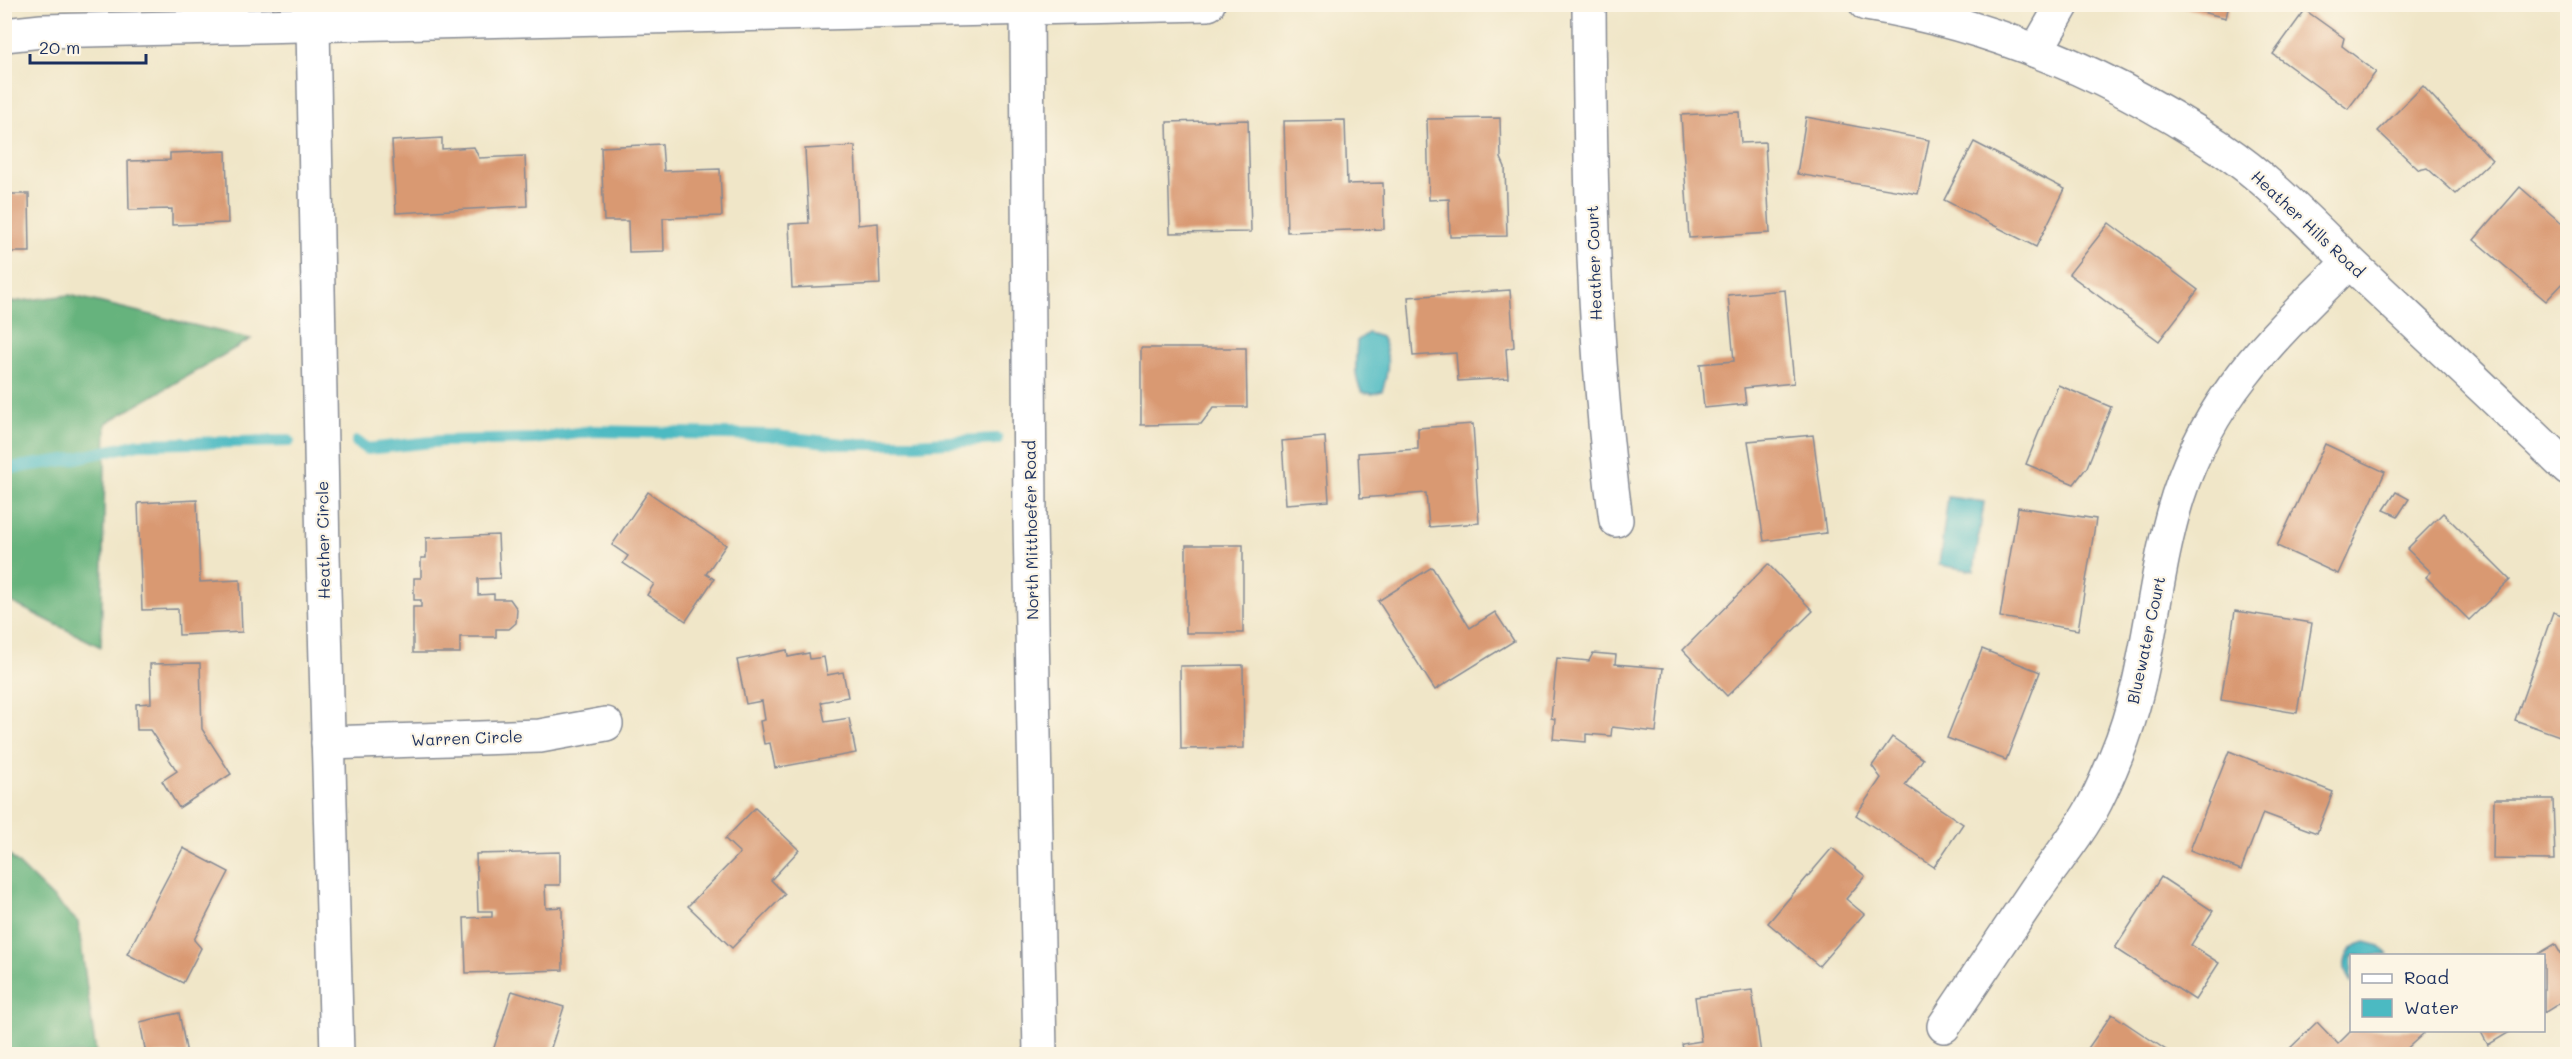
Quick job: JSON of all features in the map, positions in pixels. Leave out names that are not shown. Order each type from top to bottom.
[{"type":"street","points":[[4,35],[42,31],[313,26],[1027,6],[1208,4]]},
{"type":"street","name":"Heather Court","points":[[1589,4],[1596,320],[1603,423],[1616,520]]},
{"type":"street","name":"Heather Hills Road","points":[[1866,4],[1947,21],[2036,51],[2099,77],[2223,149],[2292,206],[2568,469]]},
{"type":"street","points":[[2036,51],[2063,4]]},
{"type":"street","name":"North Mitthoefer Road","points":[[1027,6],[1030,490],[1040,1054]]},
{"type":"street","name":"Heather Circle","points":[[313,26],[337,1054]]},
{"type":"street","name":"Bluewater Court","points":[[1944,1026],[2095,803],[2116,755],[2130,714],[2142,669],[2173,515],[2206,428],[2225,398],[2270,340],[2349,261]]},
{"type":"street","name":"Warren Circle","points":[[328,743],[540,736],[606,724]]},
{"type":"green space","points":[[69,295],[251,339],[106,423],[101,647],[5,599],[5,303]]},
{"type":"green space","points":[[4,850],[78,922],[96,1054],[5,1054]]},
{"type":"water","points":[[1368,333],[1381,337],[1387,357],[1386,378],[1382,391],[1373,394],[1362,392],[1356,374],[1357,341]]},
{"type":"water","points":[[1948,497],[1984,502],[1974,571],[1939,565]]},
{"type":"water","points":[[2365,942],[2380,946],[2387,954],[2350,954],[2350,980],[2345,970],[2346,958],[2358,944]]},
{"type":"building","points":[[2171,4],[2229,4],[2226,18]]},
{"type":"building","points":[[2305,10],[2344,38],[2342,46],[2376,72],[2348,109],[2273,54]]},
{"type":"building","points":[[2423,86],[2492,160],[2456,194],[2427,168],[2419,170],[2378,131]]},
{"type":"building","points":[[1739,112],[1741,143],[1765,142],[1770,233],[1689,238],[1681,115]]},
{"type":"building","points":[[1806,117],[1929,140],[1918,194],[1797,174]]},
{"type":"building","points":[[1500,118],[1501,158],[1505,167],[1507,236],[1450,237],[1449,199],[1429,200],[1427,119]]},
{"type":"building","points":[[1248,120],[1251,232],[1170,233],[1167,122]]},
{"type":"building","points":[[1345,120],[1347,184],[1383,183],[1384,229],[1287,232],[1284,121]]},
{"type":"building","points":[[442,138],[442,149],[474,147],[479,158],[525,156],[527,206],[396,213],[392,141]]},
{"type":"building","points":[[1974,142],[2065,189],[2036,247],[1944,200]]},
{"type":"building","points":[[662,144],[664,171],[720,169],[722,216],[663,218],[664,251],[629,252],[628,221],[604,221],[601,147]]},
{"type":"building","points":[[855,146],[858,225],[878,223],[880,284],[792,288],[789,224],[809,223],[805,149]]},
{"type":"building","points":[[226,151],[228,223],[172,225],[172,209],[129,210],[128,161],[170,160],[170,153]]},
{"type":"building","points":[[2520,187],[2568,229],[2568,278],[2546,301],[2474,240]]},
{"type":"building","points":[[4,194],[29,194],[30,252],[4,252]]},
{"type":"building","points":[[2109,223],[2198,290],[2159,341],[2069,274]]},
{"type":"building","points":[[1510,290],[1514,347],[1506,349],[1508,378],[1458,381],[1456,353],[1413,356],[1408,297]]},
{"type":"building","points":[[1785,290],[1794,383],[1744,388],[1746,404],[1704,408],[1700,364],[1734,361],[1728,295]]},
{"type":"building","points":[[1141,348],[1246,348],[1247,407],[1214,407],[1201,424],[1141,425]]},
{"type":"building","points":[[2058,385],[2111,407],[2087,467],[2074,484],[2026,464]]},
{"type":"building","points":[[1473,424],[1479,523],[1429,527],[1426,493],[1360,498],[1358,453],[1418,449],[1418,428]]},
{"type":"building","points":[[1813,435],[1826,533],[1764,541],[1748,441]]},
{"type":"building","points":[[1325,437],[1329,501],[1286,504],[1282,441]]},
{"type":"building","points":[[2325,444],[2385,472],[2338,574],[2277,546]]},
{"type":"building","points":[[648,492],[726,545],[706,574],[714,579],[686,621],[647,595],[654,584],[623,563],[628,556],[612,545]]},
{"type":"building","points":[[2396,492],[2409,499],[2398,516],[2384,510]]},
{"type":"building","points":[[197,500],[200,582],[240,580],[242,632],[179,635],[178,609],[142,610],[138,503]]},
{"type":"building","points":[[2018,507],[2096,519],[2078,630],[2000,617]]},
{"type":"building","points":[[2443,513],[2510,580],[2469,620],[2426,577],[2431,572],[2407,549]]},
{"type":"building","points":[[498,535],[500,578],[478,579],[478,595],[494,594],[494,599],[510,599],[517,609],[516,623],[509,629],[496,629],[496,637],[460,637],[460,653],[413,653],[413,607],[421,607],[421,600],[414,600],[414,578],[421,578],[421,558],[426,558],[426,538]]},
{"type":"building","points":[[1186,545],[1243,545],[1243,633],[1186,633]]},
{"type":"building","points":[[1768,564],[1813,611],[1727,696],[1683,650]]},
{"type":"building","points":[[1432,567],[1470,628],[1495,612],[1514,641],[1435,690],[1378,601]]},
{"type":"building","points":[[2235,611],[2312,623],[2297,713],[2221,700]]},
{"type":"building","points":[[2553,612],[2568,617],[2568,739],[2515,720]]},
{"type":"building","points":[[1982,649],[2040,672],[2006,760],[1947,738]]},
{"type":"building","points":[[787,650],[788,657],[809,653],[810,659],[824,657],[827,675],[843,672],[848,697],[821,702],[825,722],[849,718],[856,753],[775,768],[770,743],[764,744],[760,721],[765,720],[762,701],[746,704],[737,660]]},
{"type":"building","points":[[1593,653],[1616,655],[1615,664],[1663,668],[1656,732],[1612,727],[1611,736],[1586,734],[1586,742],[1553,739],[1555,719],[1551,718],[1557,658],[1589,661]]},
{"type":"building","points":[[200,663],[202,729],[231,774],[179,808],[162,781],[177,771],[150,730],[137,730],[136,704],[151,703],[150,664]]},
{"type":"building","points":[[1243,665],[1244,748],[1181,749],[1180,666]]},
{"type":"building","points":[[1892,737],[1923,759],[1905,785],[1963,824],[1934,867],[1856,815],[1881,778],[1872,766]]},
{"type":"building","points":[[2229,751],[2333,792],[2317,833],[2263,813],[2241,870],[2190,850]]},
{"type":"building","points":[[2494,799],[2553,799],[2555,860],[2493,859]]},
{"type":"building","points":[[755,808],[799,850],[771,880],[785,894],[732,948],[688,906],[740,853],[725,839]]},
{"type":"building","points":[[183,848],[229,872],[194,940],[201,948],[183,983],[127,954]]},
{"type":"building","points":[[1832,848],[1865,876],[1846,899],[1864,914],[1819,966],[1768,923]]},
{"type":"building","points":[[560,852],[560,885],[545,885],[546,908],[562,907],[563,970],[466,973],[464,918],[492,917],[492,911],[478,911],[476,854]]},
{"type":"building","points":[[2161,877],[2213,911],[2191,945],[2219,963],[2195,1000],[2115,948]]},
{"type":"building","points":[[2555,944],[2568,966],[2568,998],[2545,1012],[2545,954],[2538,954]]},
{"type":"building","points":[[1752,990],[1761,1054],[1684,1054],[1682,1044],[1701,1041],[1695,997]]},
{"type":"building","points":[[512,991],[564,1007],[549,1054],[492,1054]]},
{"type":"building","points":[[179,1013],[187,1054],[146,1054],[140,1022]]},
{"type":"building","points":[[2112,1014],[2172,1054],[2084,1054]]},
{"type":"building","points":[[2317,1022],[2338,1044],[2350,1032],[2424,1033],[2401,1054],[2284,1054]]},
{"type":"building","points":[[2481,1032],[2510,1032],[2488,1045]]},
{"type":"waterway","points":[[357,442],[367,449],[441,441],[534,439],[593,431],[768,435],[843,444],[914,444],[997,439]]},
{"type":"waterway","points":[[4,469],[72,459],[139,444],[289,441]]}]
